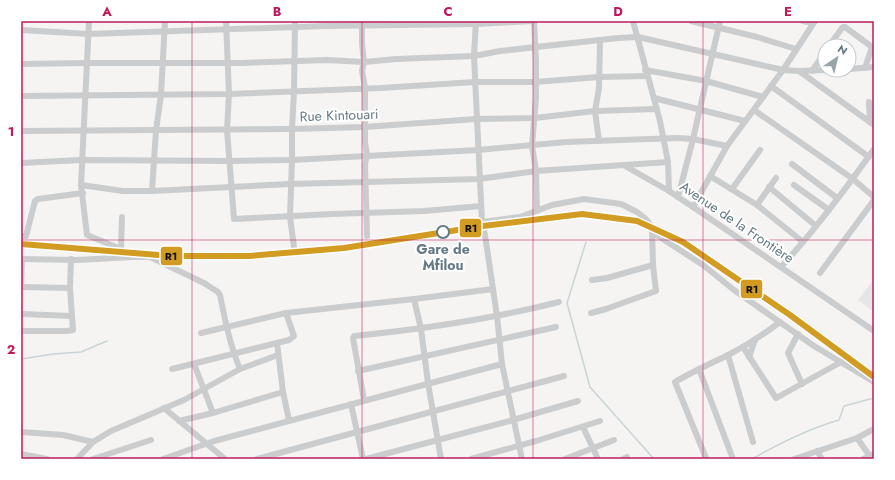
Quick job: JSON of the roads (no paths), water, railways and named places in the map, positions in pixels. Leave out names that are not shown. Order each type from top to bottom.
[{"type":"street","points":[[89,21],[86,96],[81,160],[81,185],[87,235],[121,249],[122,217]]},
{"type":"street","points":[[152,191],[156,130],[161,95],[165,21]]},
{"type":"street","points":[[226,21],[229,94],[227,130],[234,219],[431,211],[481,206]]},
{"type":"street","points":[[294,247],[290,217],[290,184],[292,160],[295,21]]},
{"type":"street","points":[[21,30],[89,34],[295,28],[362,23],[476,23],[534,21],[536,47],[535,118],[532,146],[536,172],[537,211]]},
{"type":"street","name":"Avenue de la Frontière","points":[[633,21],[657,109],[668,162],[669,192],[781,266],[874,332]]},
{"type":"street","points":[[691,21],[757,37],[796,49]]},
{"type":"street","points":[[678,197],[720,21]]},
{"type":"street","points":[[693,207],[727,146],[783,70],[814,22],[802,21]]},
{"type":"street","points":[[362,23],[364,62],[362,71],[364,88],[365,142],[367,155],[365,164],[367,236]]},
{"type":"street","points":[[476,23],[474,56],[482,222],[497,316],[502,364],[522,459]]},
{"type":"street","points":[[835,38],[842,28],[845,27],[872,47],[865,68]]},
{"type":"street","points":[[21,64],[228,63],[328,60],[364,62],[396,59],[474,56],[500,51],[638,37],[783,70],[817,71]]},
{"type":"street","points":[[599,141],[595,111],[599,77],[600,40]]},
{"type":"street","points":[[812,71],[817,64]]},
{"type":"street","points":[[857,68],[874,67]]},
{"type":"street","points":[[799,71],[872,123]]},
{"type":"street","points":[[21,96],[229,94],[475,82],[535,82],[646,73],[706,80],[764,97]]},
{"type":"street","points":[[771,86],[869,156]]},
{"type":"street","points":[[654,98],[745,121]]},
{"type":"street","points":[[870,102],[872,123]]},
{"type":"street","name":"Rue Kintouari","points":[[21,130],[227,130],[365,127],[476,119],[535,118],[595,111],[657,109]]},
{"type":"street","points":[[754,110],[853,179],[874,199],[820,273]]},
{"type":"street","points":[[21,163],[81,160],[292,160],[478,150],[599,141],[663,139],[693,139],[727,146]]},
{"type":"street","points":[[732,189],[760,150]]},
{"type":"street","points":[[781,266],[829,210],[874,150]]},
{"type":"street","points":[[81,185],[123,192],[366,181],[479,179],[536,172],[668,162]]},
{"type":"street","points":[[792,164],[837,198]]},
{"type":"street","points":[[625,166],[669,192]]},
{"type":"street","points":[[710,176],[756,205],[803,242]]},
{"type":"street","points":[[756,205],[776,178]]},
{"type":"street","points":[[794,185],[829,210]]},
{"type":"street","points":[[769,187],[816,226]]},
{"type":"street","points":[[21,236],[26,236],[35,201],[38,199],[83,193]]},
{"type":"street","points":[[482,222],[520,217],[572,200],[584,199],[621,204],[637,212],[646,219],[652,227],[653,265],[657,290],[655,292],[591,313]]},
{"type":"street","points":[[652,232],[703,264],[734,290],[780,322],[874,382]]},
{"type":"street","points":[[70,288],[21,287],[22,259],[150,257],[204,283],[218,292],[226,327],[240,369]]},
{"type":"street","points":[[21,330],[73,330],[70,288],[71,259]]},
{"type":"street","points":[[592,280],[607,278],[653,265]]},
{"type":"street","points":[[201,333],[286,313],[493,289]]},
{"type":"street","points":[[414,299],[421,329],[428,383],[441,459]]},
{"type":"street","points":[[364,400],[358,371],[353,338],[354,336],[421,329],[497,316],[559,302]]},
{"type":"street","points":[[172,369],[289,340],[294,336],[286,313]]},
{"type":"street","points":[[21,314],[72,316]]},
{"type":"street","points":[[706,458],[675,382],[728,356],[755,340],[780,322]]},
{"type":"street","points":[[358,371],[556,327],[551,329]]},
{"type":"street","points":[[798,334],[788,353],[802,384]]},
{"type":"street","points":[[750,357],[755,340]]},
{"type":"street","points":[[277,343],[283,392],[289,420]]},
{"type":"street","points":[[743,346],[776,398],[841,362]]},
{"type":"street","points":[[77,459],[93,442],[111,431],[184,400],[240,369],[278,355]]},
{"type":"street","points":[[728,356],[753,442]]},
{"type":"street","points":[[194,364],[213,413]]},
{"type":"street","points":[[162,459],[177,457],[206,443],[502,364]]},
{"type":"street","points":[[699,369],[733,459]]},
{"type":"street","points":[[257,459],[564,376]]},
{"type":"street","points":[[180,421],[213,413],[283,392]]},
{"type":"street","points":[[351,404],[365,459],[513,420],[578,401]]},
{"type":"street","points":[[164,408],[225,459]]},
{"type":"street","points":[[471,459],[600,421]]},
{"type":"street","points":[[583,427],[598,459]]},
{"type":"street","points":[[794,459],[857,438],[874,428]]},
{"type":"street","points":[[21,432],[63,436],[93,442]]},
{"type":"street","points":[[857,438],[872,456],[863,459]]},
{"type":"street","points":[[93,459],[151,440]]},
{"type":"street","points":[[565,459],[614,440]]},
{"type":"street","points":[[817,451],[822,459]]},
{"type":"street","points":[[21,454],[47,459]]},
{"type":"waterway","points":[[586,242],[567,303],[590,387],[654,459]]},
{"type":"waterway","points":[[21,359],[53,354],[81,352],[107,341]]},
{"type":"waterway","points":[[752,459],[794,437],[839,420],[844,406],[874,398]]},
{"type":"place","name":"Gare de Mfilou","points":[[443,232]]}]
